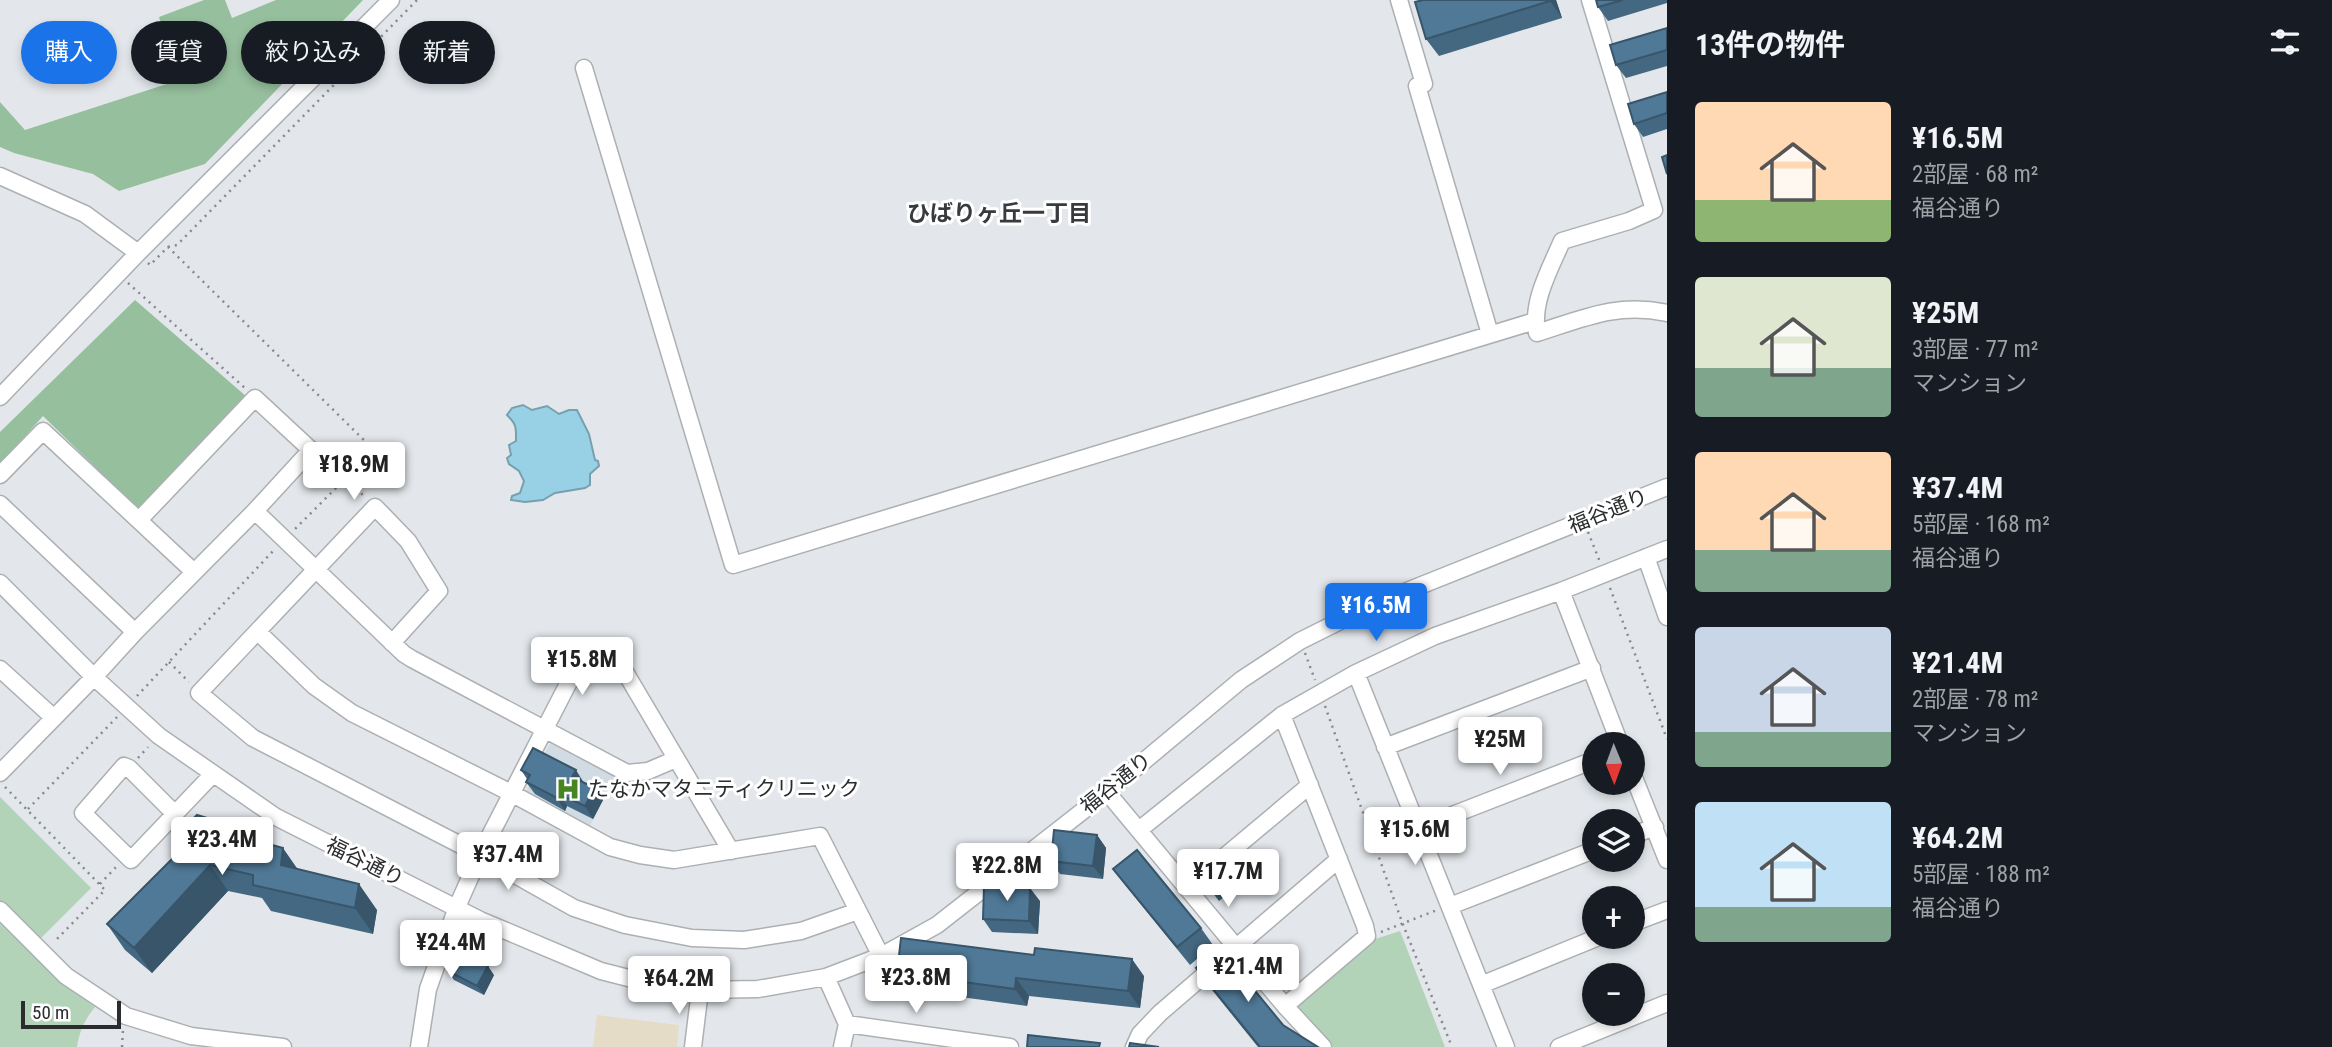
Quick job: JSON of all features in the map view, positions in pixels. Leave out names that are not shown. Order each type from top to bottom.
[{"type":"street","points":[[0,397],[138,253],[391,0]]},
{"type":"street","points":[[1399,0],[1424,84],[1417,86],[1490,334]]},
{"type":"street","points":[[1590,0],[1654,209],[1629,221],[1562,241],[1538,300],[1535,321],[1538,333],[1621,308],[1644,308],[1667,313]]},
{"type":"street","points":[[584,68],[733,565],[1535,321]]},
{"type":"street","points":[[0,176],[85,214],[138,253]]},
{"type":"street","points":[[0,773],[311,450],[255,398],[138,520]]},
{"type":"street","points":[[0,475],[43,431],[194,572]]},
{"type":"street","name":"福谷通り","points":[[0,583],[126,708],[212,775],[275,817],[545,950],[601,971],[644,982],[700,990],[758,989],[826,977],[881,956],[937,925],[1107,792],[1241,680],[1300,641],[1371,605],[1667,487]]},
{"type":"street","points":[[0,504],[135,632]]},
{"type":"street","points":[[392,643],[439,591],[408,541],[375,507],[199,692],[253,738],[480,855],[574,908],[625,925],[692,938],[744,940],[801,931],[858,911]]},
{"type":"street","points":[[255,511],[412,659],[626,773],[648,771],[676,759]]},
{"type":"street","points":[[1139,830],[1215,766],[1282,715],[1356,673],[1435,636],[1561,591],[1667,549]]},
{"type":"street","points":[[1646,557],[1667,617]]},
{"type":"street","points":[[1561,591],[1616,732]]},
{"type":"street","points":[[258,632],[314,686],[352,713],[511,793],[610,847],[674,860],[820,836],[881,956]]},
{"type":"street","points":[[419,1047],[428,989],[457,907],[480,855],[571,678],[615,655],[731,851]]},
{"type":"street","points":[[1385,747],[1592,668]]},
{"type":"street","points":[[0,669],[54,718]]},
{"type":"street","points":[[1356,673],[1506,1047]]},
{"type":"street","points":[[1282,715],[1367,936],[1285,1006]]},
{"type":"street","points":[[1419,828],[1582,765]]},
{"type":"street","points":[[175,814],[124,766],[83,813],[131,860],[175,814],[212,775]]},
{"type":"street","points":[[1187,888],[1310,785]]},
{"type":"street","points":[[1107,792],[1285,1006],[1323,1047]]},
{"type":"street","points":[[1641,795],[1667,860]]},
{"type":"street","points":[[1645,830],[1654,827]]},
{"type":"street","points":[[1450,906],[1582,855]]},
{"type":"street","points":[[1134,1047],[1140,1034],[1160,1013],[1339,859]]},
{"type":"street","points":[[0,910],[66,976],[126,1016],[191,1036],[283,1047]]},
{"type":"street","points":[[1645,918],[1667,910]]},
{"type":"street","points":[[1481,985],[1582,944]]},
{"type":"street","points":[[826,977],[847,1024],[842,1047]]},
{"type":"street","points":[[694,1047],[700,990]]},
{"type":"street","points":[[1559,1047],[1667,1003]]},
{"type":"street","points":[[847,1024],[1010,1047]]},
{"type":"path","points":[[138,253],[150,265],[168,247],[177,245],[417,0]]},
{"type":"path","points":[[28,808],[284,540],[374,450],[168,247]]},
{"type":"path","points":[[118,274],[255,398]]},
{"type":"path","points":[[346,479],[375,507]]},
{"type":"path","points":[[1583,520],[1667,739]]},
{"type":"path","points":[[1300,641],[1402,922],[1452,1047]]},
{"type":"path","points":[[169,662],[199,692]]},
{"type":"path","points":[[129,768],[159,736]]},
{"type":"path","points":[[0,783],[28,808],[105,890],[44,952]]},
{"type":"path","points":[[100,884],[126,855]]},
{"type":"path","points":[[1367,936],[1376,935],[1402,922],[1450,906]]},
{"type":"shaded area","name":"たなかマタニティクリニック","points":[[550,743],[615,777],[587,832],[522,800]]},
{"type":"shaded area","points":[[597,1015],[679,1025],[677,1047],[593,1047]]},
{"type":"green space","points":[[204,0],[225,0],[232,18],[276,0],[363,0],[343,21],[241,21],[241,84],[282,84],[205,164],[119,191],[93,174],[0,147],[0,102],[25,130],[167,84],[227,84],[227,21],[160,21],[159,17]]},
{"type":"green space","points":[[135,300],[247,397],[139,510],[43,416],[0,464],[0,432]]},
{"type":"green space","points":[[0,797],[91,888],[37,942],[0,904]]},
{"type":"green space","points":[[0,924],[65,985],[95,1007],[83,1026],[77,1047],[0,1047]]},
{"type":"green space","points":[[1400,931],[1445,1047],[1323,1047],[1287,1011],[1366,942]]},
{"type":"water","points":[[523,405],[532,410],[547,406],[559,414],[577,410],[589,434],[599,466],[590,474],[590,485],[555,493],[543,500],[511,500],[512,496],[520,493],[524,481],[507,458],[511,455],[509,445],[516,441],[516,429],[507,415],[512,408]]},
{"type":"building","points":[[1596,0],[1623,0],[1598,7]]},
{"type":"building","points":[[1550,1],[1426,39],[1415,2]]},
{"type":"building","points":[[1667,28],[1667,50],[1616,65],[1610,45]]},
{"type":"building","points":[[1667,92],[1667,113],[1634,124],[1628,104]]},
{"type":"building","points":[[1667,155],[1667,174],[1662,157]]},
{"type":"building","points":[[533,748],[576,770],[572,777],[595,788],[585,806],[558,794],[557,798],[526,782],[530,775],[521,770]]},
{"type":"building","points":[[197,815],[221,822],[222,831],[283,848],[281,865],[359,884],[355,908],[253,885],[253,875],[210,865],[134,948],[107,924],[188,843],[181,831]]},
{"type":"building","points":[[1054,830],[1097,835],[1093,866],[1051,861]]},
{"type":"building","points":[[1137,850],[1201,928],[1177,947],[1113,869]]},
{"type":"building","points":[[1226,855],[1239,871],[1213,892],[1200,876]]},
{"type":"building","points":[[984,886],[1030,888],[1029,921],[983,919]]},
{"type":"building","points":[[901,938],[1034,955],[1035,948],[1132,959],[1128,991],[1016,978],[1015,989],[897,973]]},
{"type":"building","points":[[1220,948],[1283,1025],[1318,1047],[1260,1047],[1196,968]]},
{"type":"building","points":[[459,951],[488,966],[477,986],[448,971]]},
{"type":"building","points":[[1028,1035],[1100,1043],[1099,1047],[1027,1047]]},
{"type":"building","points":[[1130,1043],[1159,1047],[1129,1047]]},
{"type":"place","name":"たなかマタニティクリニック","points":[[568,789]]},
{"type":"district","name":"ひばりヶ丘一丁目","points":[[999,213]]}]
